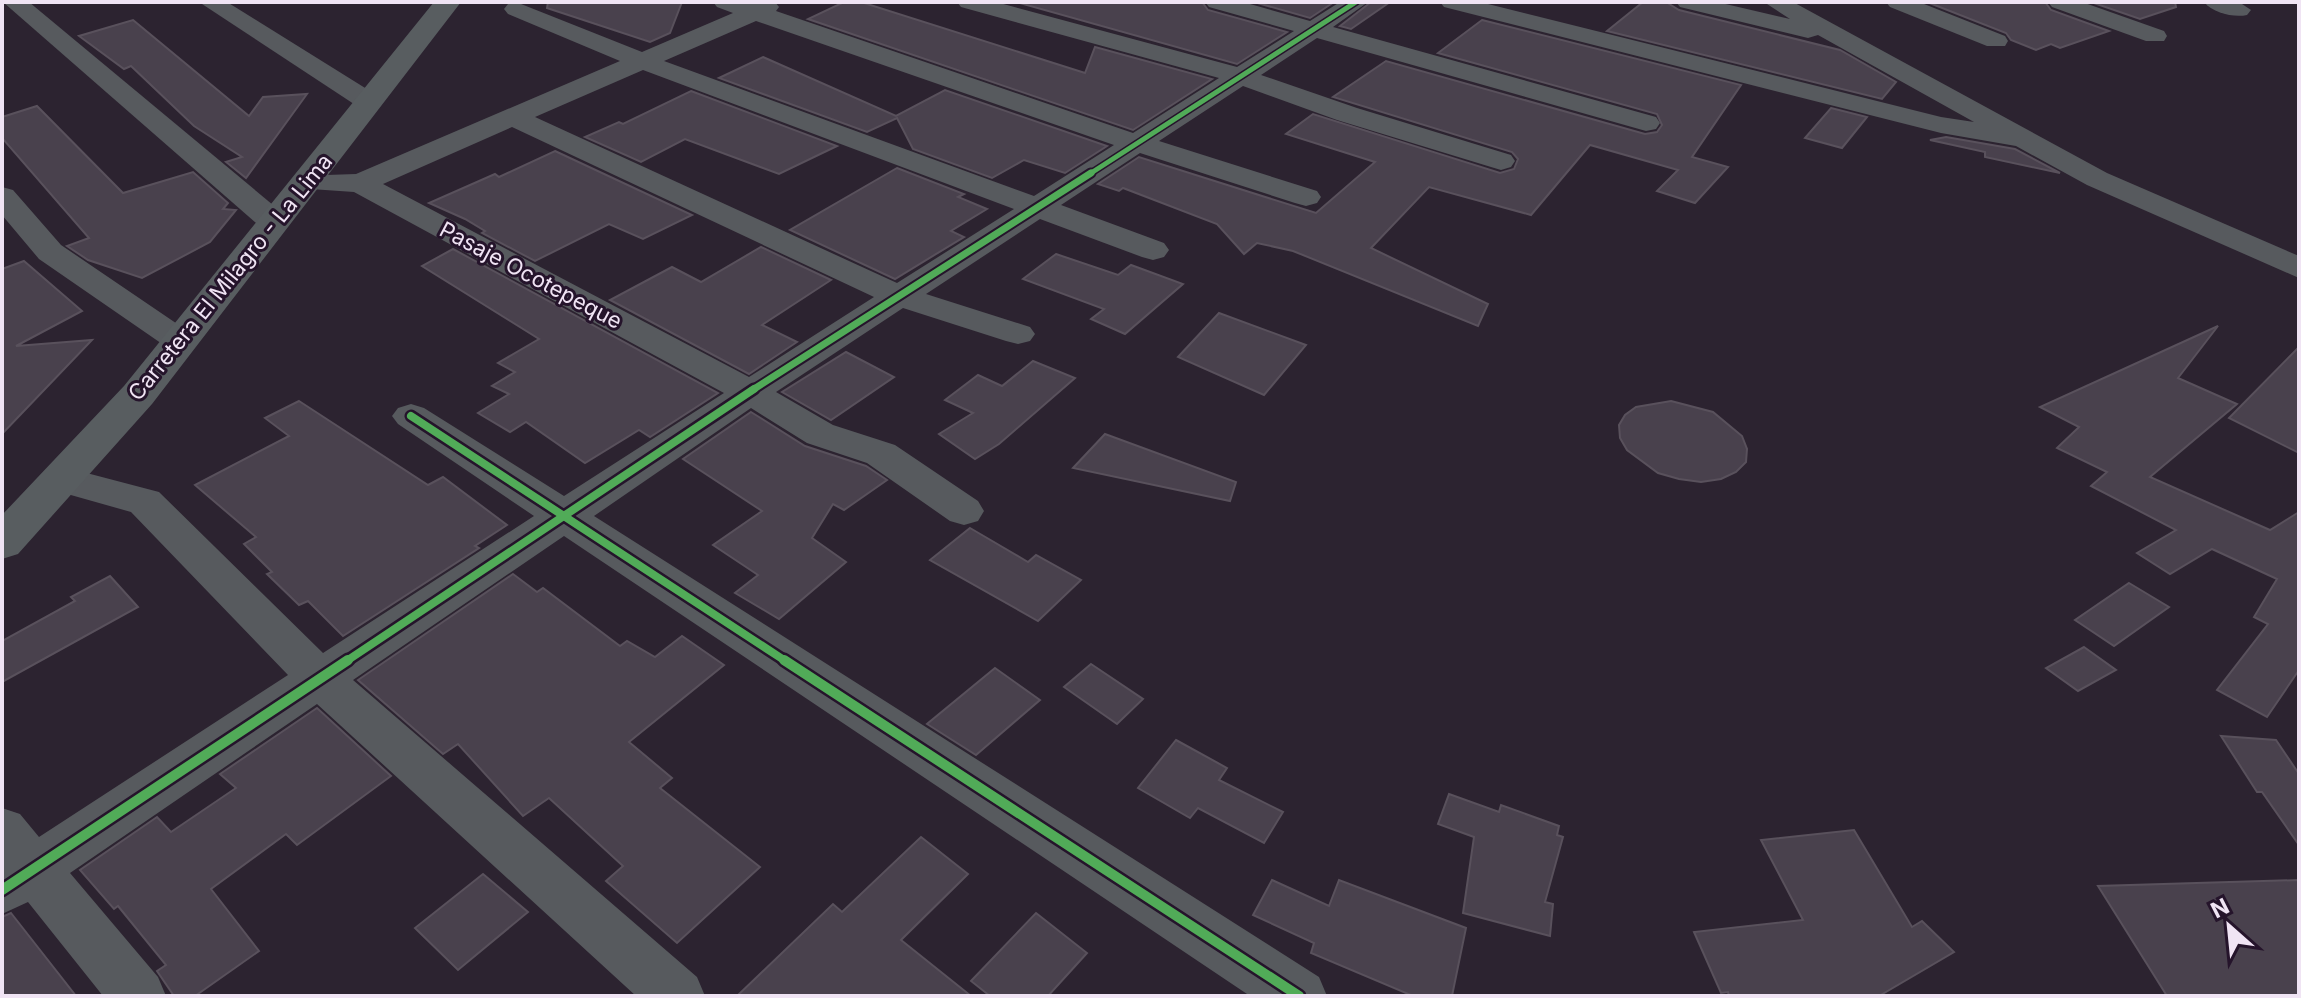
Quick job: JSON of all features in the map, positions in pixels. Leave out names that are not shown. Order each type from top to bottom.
[{"type":"main road","name":"Carretera El Milagro - La Lima","points":[[4,536],[138,395],[448,2]]},
{"type":"street","points":[[15,2],[274,222]]},
{"type":"street","points":[[211,2],[369,102]]},
{"type":"street","points":[[725,2],[1136,143],[1306,197]]},
{"type":"street","points":[[360,183],[780,2]]},
{"type":"street","points":[[969,2],[1240,76],[1347,114],[1501,161]]},
{"type":"street","points":[[1217,2],[1646,123]]},
{"type":"street","points":[[138,996],[12,863],[319,678],[750,392],[1356,2]]},
{"type":"street","points":[[1452,2],[1941,125],[2026,139]]},
{"type":"street","points":[[1688,2],[1796,29],[1836,24]]},
{"type":"street","points":[[1776,2],[1836,24],[2097,179],[2299,268]]},
{"type":"street","points":[[1898,2],[1996,41]]},
{"type":"street","points":[[2060,2],[2155,36]]},
{"type":"street","points":[[516,9],[642,61],[1153,250]]},
{"type":"street","points":[[512,117],[899,296],[1018,334]]},
{"type":"street","name":"Pasaje Ocotepeque","points":[[306,182],[360,183],[750,392],[820,434],[881,454],[964,511]]},
{"type":"street","points":[[2,196],[50,252],[180,341]]},
{"type":"street","points":[[411,416],[1299,996]]},
{"type":"street","points":[[60,479],[145,502],[319,678],[677,996]]},
{"type":"building","points":[[548,2],[682,2],[670,33],[650,42],[547,8]]},
{"type":"building","points":[[844,2],[861,2],[1085,73],[1095,47],[1212,79],[1133,130],[808,19]]},
{"type":"building","points":[[1016,2],[1202,2],[1208,10],[1287,32],[1237,64]]},
{"type":"building","points":[[1254,2],[1334,2],[1310,18]]},
{"type":"building","points":[[1371,2],[1390,2],[1351,29],[1340,26]]},
{"type":"building","points":[[1643,2],[1666,2],[1679,10],[1840,50],[1896,82],[1882,99],[1607,31]]},
{"type":"building","points":[[1927,2],[2045,2],[2051,10],[2109,31],[2060,48],[2051,44],[2036,50],[2011,40],[2006,33]]},
{"type":"building","points":[[2091,2],[2175,2],[2176,7],[2140,19]]},
{"type":"building","points":[[133,20],[249,116],[263,97],[307,94],[246,178],[226,162],[242,157],[194,126],[131,66],[124,69],[79,36]]},
{"type":"building","points":[[1482,20],[1741,85],[1692,157],[1728,167],[1695,203],[1657,191],[1678,170],[1590,145],[1531,215],[1429,187],[1371,248],[1488,304],[1478,326],[1293,251],[1257,243],[1244,254],[1217,224],[1123,188],[1119,191],[1098,184],[1139,157],[1316,213],[1375,162],[1286,134],[1313,114],[1500,173],[1514,169],[1518,159],[1512,152],[1333,97],[1386,61],[1645,134],[1657,132],[1662,125],[1657,114],[1438,53]]},
{"type":"building","points":[[763,57],[896,116],[945,90],[1107,146],[1065,173],[1024,160],[992,178],[913,149],[897,118],[867,132],[719,78]]},
{"type":"building","points":[[691,91],[837,146],[779,174],[685,139],[641,162],[585,137],[619,122],[623,124]]},
{"type":"building","points":[[37,106],[123,193],[193,172],[228,203],[223,209],[236,210],[210,242],[142,278],[88,260],[67,246],[89,238],[2,138],[2,117]]},
{"type":"building","points":[[1831,108],[1867,117],[1842,148],[1805,138]]},
{"type":"building","points":[[1946,137],[2015,149],[2060,173],[1985,157],[1985,152],[1930,140]]},
{"type":"building","points":[[555,151],[692,215],[643,239],[609,224],[535,261],[482,233],[485,231],[465,219],[429,203],[495,174],[499,177]]},
{"type":"building","points":[[897,168],[964,194],[958,197],[987,209],[951,231],[964,237],[895,279],[790,230]]},
{"type":"building","points":[[761,247],[831,280],[762,325],[797,342],[749,374],[610,300],[672,267],[701,282]]},
{"type":"building","points":[[453,249],[718,393],[650,437],[639,430],[585,463],[526,422],[510,432],[478,413],[509,394],[492,386],[515,372],[498,363],[539,339],[422,266]]},
{"type":"building","points":[[1056,254],[1118,275],[1131,265],[1183,284],[1125,334],[1091,319],[1104,309],[1023,279]]},
{"type":"building","points":[[24,261],[82,311],[16,346],[92,340],[2,434],[2,269]]},
{"type":"building","points":[[1219,313],[1306,345],[1264,395],[1178,357]]},
{"type":"building","points":[[2218,326],[2178,378],[2237,404],[2150,477],[2270,530],[2299,512],[2299,670],[2267,717],[2217,690],[2268,624],[2254,617],[2277,579],[2212,549],[2170,574],[2137,553],[2176,530],[2091,486],[2107,472],[2057,448],[2079,427],[2040,407]]},
{"type":"building","points":[[2299,347],[2299,453],[2229,418]]},
{"type":"building","points":[[846,352],[894,377],[831,420],[782,392]]},
{"type":"building","points":[[1033,361],[1075,378],[999,444],[975,459],[939,434],[973,413],[945,400],[978,375],[1002,386]]},
{"type":"building","points":[[299,401],[428,485],[443,477],[507,525],[475,546],[479,548],[343,636],[308,601],[299,605],[267,574],[272,572],[244,544],[256,537],[195,485],[289,436],[265,418]]},
{"type":"building","points":[[1671,401],[1713,412],[1742,436],[1747,449],[1746,462],[1736,472],[1721,479],[1701,482],[1658,473],[1627,450],[1620,438],[1619,425],[1625,415],[1636,407]]},
{"type":"building","points":[[751,412],[805,446],[866,466],[887,480],[844,510],[833,504],[812,538],[846,562],[779,619],[735,593],[758,575],[713,545],[762,511],[683,459]]},
{"type":"building","points":[[1105,434],[1236,482],[1230,501],[1073,468]]},
{"type":"building","points":[[970,528],[1028,562],[1036,555],[1081,580],[1038,621],[930,560]]},
{"type":"building","points":[[513,574],[537,592],[543,588],[620,646],[627,641],[655,657],[682,636],[724,665],[629,742],[672,778],[660,788],[760,867],[677,943],[606,881],[623,866],[549,798],[523,816],[458,744],[443,754],[358,680]]},
{"type":"building","points":[[110,576],[138,607],[2,682],[2,641],[75,601],[71,597]]},
{"type":"building","points":[[2129,583],[2169,607],[2114,646],[2075,620]]},
{"type":"building","points":[[2084,647],[2116,670],[2078,691],[2046,668]]},
{"type":"building","points":[[1091,664],[1143,699],[1117,724],[1064,687]]},
{"type":"building","points":[[995,668],[1040,700],[976,755],[927,724]]},
{"type":"building","points":[[317,708],[391,776],[297,845],[286,834],[211,889],[259,951],[195,996],[174,996],[157,971],[166,965],[118,906],[114,909],[80,870],[157,817],[171,832],[236,788],[220,774]]},
{"type":"building","points":[[2221,736],[2276,740],[2299,774],[2299,845],[2262,792],[2257,792]]},
{"type":"building","points":[[1176,740],[1227,768],[1219,780],[1283,812],[1264,843],[1198,808],[1190,818],[1138,788]]},
{"type":"building","points":[[1449,794],[1499,812],[1501,805],[1559,826],[1557,835],[1563,837],[1545,902],[1553,904],[1550,936],[1463,913],[1474,837],[1438,824]]},
{"type":"building","points":[[1854,830],[1912,927],[1922,921],[1954,952],[1879,996],[1729,996],[1728,992],[1721,993],[1694,932],[1803,920],[1761,840]]},
{"type":"building","points":[[921,837],[968,874],[901,940],[971,996],[737,996],[833,904],[842,912]]},
{"type":"building","points":[[483,874],[528,912],[458,970],[415,928]]},
{"type":"building","points":[[1272,880],[1329,906],[1339,880],[1466,928],[1452,996],[1413,996],[1311,953],[1314,943],[1253,915]]},
{"type":"building","points":[[2299,880],[2299,996],[2167,996],[2098,886]]},
{"type":"building","points":[[11,913],[76,996],[2,996],[2,917]]},
{"type":"building","points":[[1036,913],[1087,953],[1048,996],[990,996],[971,981]]},
{"type":"cycle path","points":[[2,890],[750,392],[1356,2]]},
{"type":"cycle path","points":[[411,416],[1299,996]]}]
